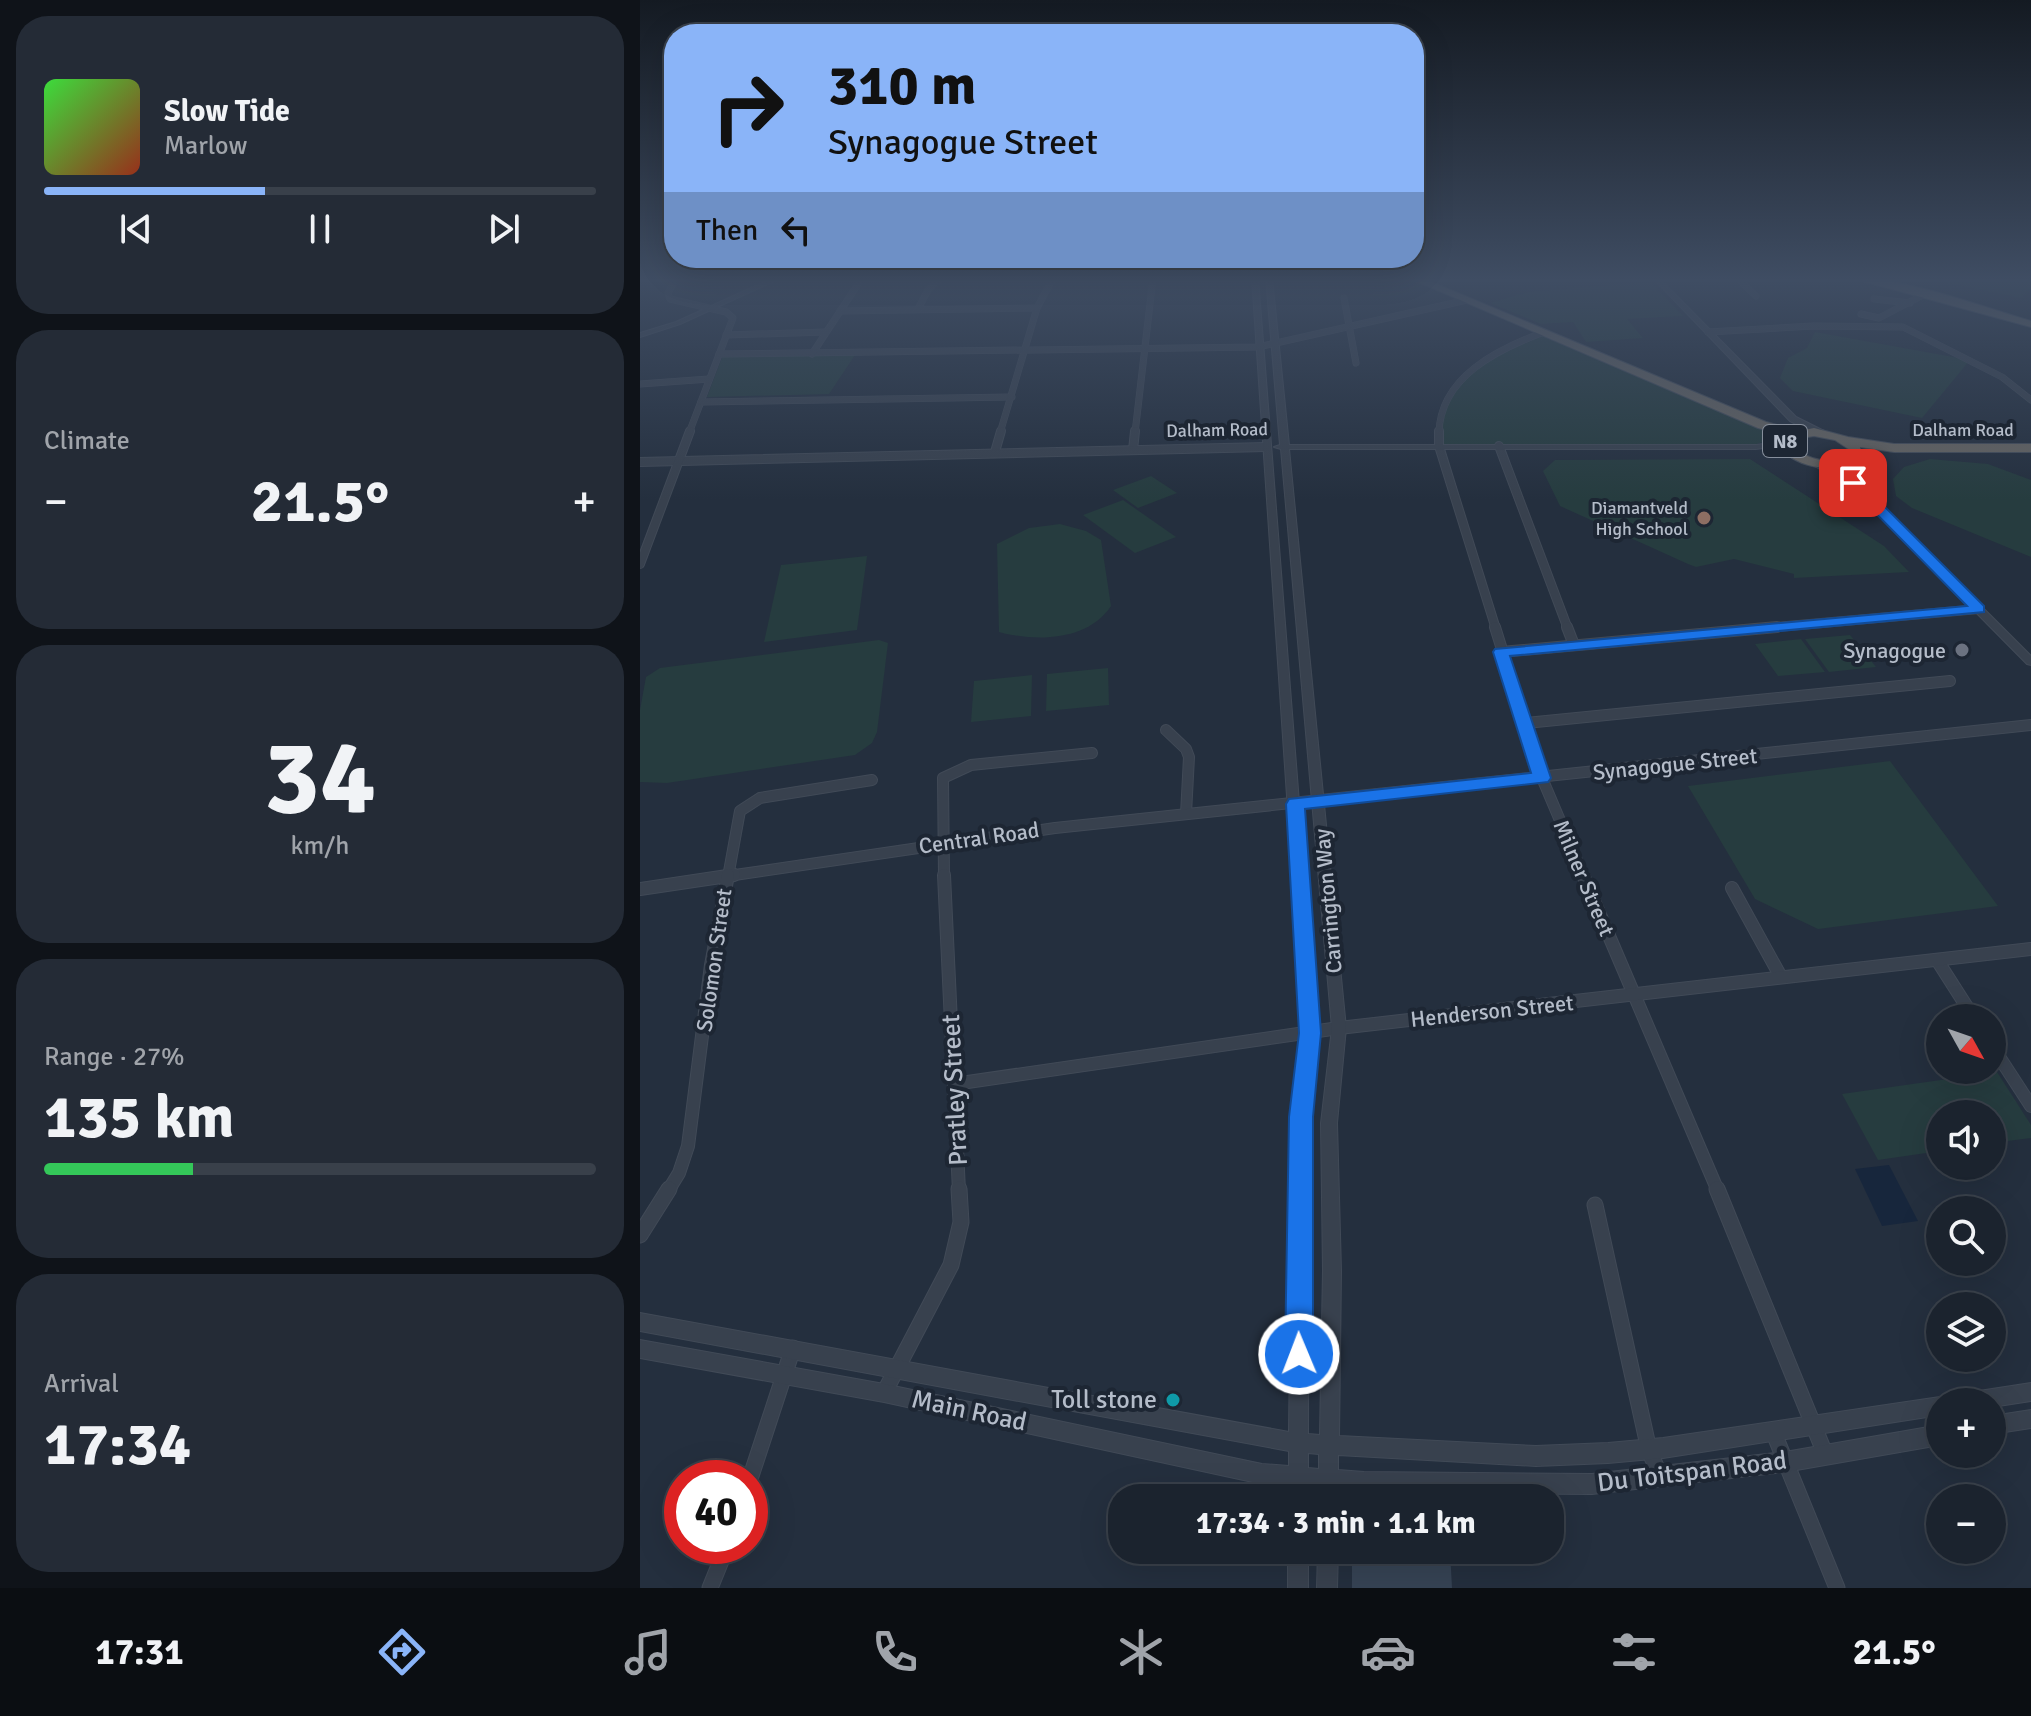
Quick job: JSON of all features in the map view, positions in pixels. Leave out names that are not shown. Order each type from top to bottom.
[{"type":"highway","name":"N8","points":[[1591,352],[1762,425],[1792,441],[1816,463],[1853,457]]},
{"type":"highway","name":"N8","points":[[1792,441],[1821,433],[1848,441]]},
{"type":"highway","name":"Dalham Road","points":[[1848,441],[1894,448],[2031,448]]},
{"type":"highway","points":[[1848,441],[1853,457]]},
{"type":"highway","name":"Dalham Road","points":[[1853,457],[1894,448]]},
{"type":"street","points":[[640,564],[719,354],[913,352]]},
{"type":"street","points":[[995,452],[1025,352]]},
{"type":"street","points":[[1133,450],[1144,352]]},
{"type":"street","name":"Carrington Way","points":[[1258,352],[1310,1033],[1301,1117],[1298,1484]]},
{"type":"street","name":"Carrington Way","points":[[1276,352],[1339,1028],[1329,1123],[1332,1271],[1328,1484]]},
{"type":"street","points":[[1354,352],[1356,363]]},
{"type":"street","name":"Milner Street","points":[[1498,352],[1462,380],[1439,413],[1439,446],[1542,778],[1760,1290],[1826,1456]]},
{"type":"street","points":[[1728,352],[1793,419],[1821,433]]},
{"type":"street","points":[[1953,352],[2002,377],[2031,400]]},
{"type":"street","points":[[640,384],[709,379]]},
{"type":"street","points":[[701,402],[1012,397]]},
{"type":"street","points":[[1792,441],[1793,419]]},
{"type":"street","name":"Dalham Road","points":[[640,462],[1284,446],[1756,447],[1792,441]]},
{"type":"street","points":[[1499,446],[1574,645]]},
{"type":"street","points":[[1853,457],[1853,483]]},
{"type":"street","points":[[1816,463],[1853,483],[2031,662]]},
{"type":"street","points":[[1501,652],[1979,609]]},
{"type":"street","points":[[1526,723],[1950,681]]},
{"type":"street","name":"Synagogue Street","points":[[1319,801],[2031,725]]},
{"type":"street","points":[[1166,730],[1186,749],[1189,757],[1186,814]]},
{"type":"street","name":"Pratley Street","points":[[884,1393],[951,1265],[961,1222],[942,843],[943,778],[971,765],[1092,753]]},
{"type":"street","name":"Solomon Street","points":[[640,1235],[673,1184],[688,1146],[726,877],[740,811],[760,798],[872,780]]},
{"type":"street","name":"Central Road","points":[[640,889],[942,843],[1319,801]]},
{"type":"street","points":[[1732,888],[1781,977]]},
{"type":"street","name":"Henderson Street","points":[[954,1084],[1339,1028],[2031,949]]},
{"type":"street","points":[[1937,960],[1965,1004]]},
{"type":"street","points":[[2006,1068],[2031,1106]]},
{"type":"street","points":[[1595,1205],[1649,1450],[1660,1476]]},
{"type":"street","name":"Main Road","points":[[640,1322],[1299,1443]]},
{"type":"street","points":[[757,1460],[793,1348]]},
{"type":"street","name":"Main Road","points":[[640,1349],[884,1393],[1262,1474],[1298,1476]]},
{"type":"street","points":[[2006,1396],[2031,1392]]},
{"type":"street","name":"Du Toitspan Road","points":[[1299,1443],[1536,1456],[1649,1450],[1926,1408]]},
{"type":"street","points":[[2006,1423],[2031,1419]]},
{"type":"street","points":[[1773,1431],[1837,1588]]},
{"type":"street","name":"Du Toitspan Road","points":[[1564,1485],[1785,1462],[1926,1438]]},
{"type":"street","name":"Du Toitspan Road","points":[[1298,1476],[1318,1484]]},
{"type":"street","name":"Du Toitspan Road","points":[[1352,1484],[1458,1484]]},
{"type":"street","points":[[710,1588],[720,1564]]},
{"type":"street","points":[[1298,1564],[1298,1588]]},
{"type":"street","points":[[1327,1588],[1328,1564]]},
{"type":"green space","points":[[857,352],[829,394],[707,397],[723,355]]},
{"type":"green space","points":[[1504,352],[1586,352],[1767,428],[1774,439],[1753,445],[1439,446],[1437,426],[1445,401],[1454,388]]},
{"type":"green space","points":[[1799,352],[1926,352],[1970,360],[1922,418],[1793,391],[1780,378],[1788,358]]},
{"type":"green space","points":[[1750,459],[1884,546],[1909,572],[1794,578],[1794,574],[1734,559],[1696,567],[1560,506],[1543,471],[1555,460]]},
{"type":"green space","points":[[1930,459],[1988,464],[2031,480],[2031,557],[1912,508],[1896,496],[1893,479],[1904,467]]},
{"type":"green space","points":[[1151,476],[1177,493],[1138,508],[1113,490]]},
{"type":"green space","points":[[1123,500],[1176,537],[1135,553],[1083,515]]},
{"type":"green space","points":[[1060,524],[1086,531],[1101,540],[1111,606],[1089,626],[1060,636],[1029,637],[999,632],[997,544],[1029,528]]},
{"type":"green space","points":[[867,556],[857,630],[764,642],[781,565]]},
{"type":"green space","points":[[1850,635],[1876,667],[1829,672],[1805,639]]},
{"type":"green space","points":[[1801,639],[1825,672],[1778,676],[1755,644]]},
{"type":"green space","points":[[879,640],[888,643],[877,732],[872,743],[855,755],[667,783],[640,782],[640,710],[646,677],[660,668]]},
{"type":"green space","points":[[1108,668],[1109,705],[1046,711],[1047,674]]},
{"type":"green space","points":[[1032,675],[1031,716],[971,722],[974,681]]},
{"type":"green space","points":[[1890,761],[1998,906],[1818,929],[1755,899],[1688,786]]},
{"type":"green space","points":[[1926,1082],[2005,1084],[2031,1125],[2031,1138],[2006,1141],[2006,1100],[1926,1100],[1926,1153],[1878,1160],[1842,1094]]},
{"type":"water","points":[[1889,1165],[1918,1221],[1882,1226],[1855,1169]]},
{"type":"building","points":[[1352,1564],[1451,1564],[1452,1588],[1352,1588]]},
{"type":"place","name":"Diamantveld High School","points":[[1704,518]]},
{"type":"place","name":"Synagogue","points":[[1962,650]]},
{"type":"place","name":"Toll stone","points":[[1173,1400]]},
{"type":"route","points":[[1299,1354],[1301,1117],[1310,1033],[1295,804],[1542,778],[1501,652],[1979,609],[1853,483]]}]
